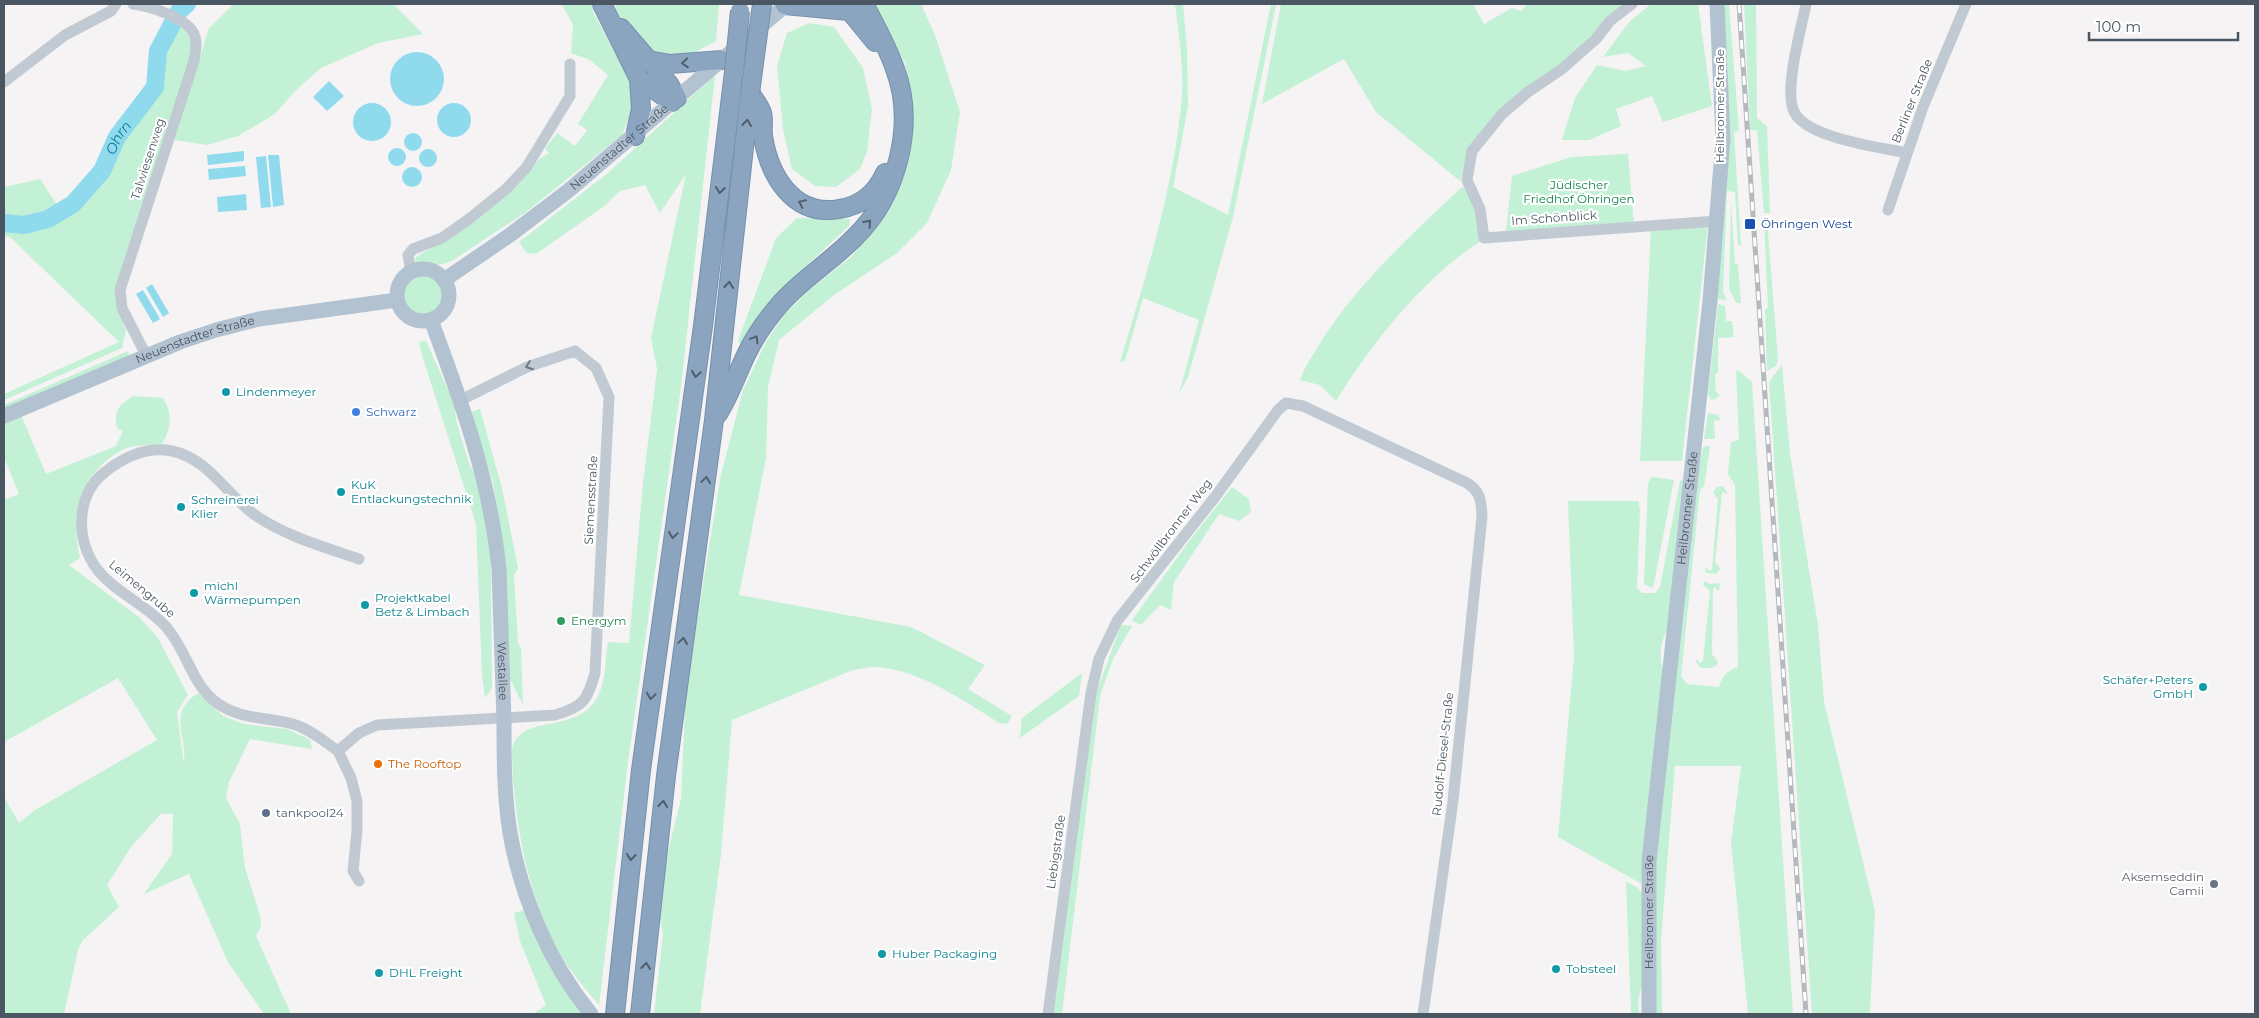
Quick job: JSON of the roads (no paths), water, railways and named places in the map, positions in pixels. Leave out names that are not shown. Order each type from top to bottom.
[{"type":"highway","points":[[602,4],[639,79],[641,109],[635,136]]},
{"type":"highway","points":[[609,4],[624,32],[669,84],[675,100]]},
{"type":"highway","points":[[640,1014],[666,776],[714,420],[750,92],[762,4]]},
{"type":"highway","points":[[786,4],[852,6]]},
{"type":"highway","points":[[615,1014],[640,779],[703,326],[734,72],[739,6]]},
{"type":"highway","points":[[750,92],[762,113],[762,134],[774,176],[790,196],[813,208],[830,211],[848,208],[870,196],[878,186],[894,148],[896,122],[894,95],[881,53],[852,6]]},
{"type":"highway","points":[[714,420],[728,399],[746,354],[767,320],[799,284],[855,238],[876,214],[890,184],[900,150],[903,123],[902,95],[896,70],[852,6]]},
{"type":"highway","points":[[648,60],[670,64],[722,60]]},
{"type":"highway","points":[[639,79],[675,100]]},
{"type":"main road","name":"Neuenstadter Straße","points":[[444,280],[510,236],[635,136],[786,4]]},
{"type":"main road","name":"Heilbronner Straße","points":[[1649,1014],[1649,861],[1710,302],[1723,139],[1717,4]]},
{"type":"main road","points":[[429,270],[444,280],[449,294],[443,312],[431,320],[419,321],[408,316],[401,309],[397,300],[398,286],[411,272],[429,270]]},
{"type":"main road","name":"Neuenstadter Straße","points":[[4,416],[146,355],[207,333],[260,319],[397,300]]},
{"type":"main road","name":"Westallee","points":[[431,320],[461,400],[487,489],[496,537],[499,569],[505,782],[510,834],[522,882],[536,921],[556,963],[591,1014]]},
{"type":"street","points":[[4,82],[66,35],[111,11],[116,4]]},
{"type":"street","name":"Talwiesenweg","points":[[133,4],[158,10],[189,27],[196,42],[194,62],[120,290],[122,308],[146,355]]},
{"type":"street","name":"Im Schönblick","points":[[1632,4],[1610,21],[1596,40],[1562,69],[1528,92],[1502,114],[1472,151],[1467,180],[1480,209],[1484,238],[1717,220]]},
{"type":"street","points":[[1806,4],[1792,74],[1791,96],[1793,110],[1802,123],[1818,132],[1907,153]]},
{"type":"street","name":"Berliner Straße","points":[[1888,210],[1907,153],[1966,4]]},
{"type":"street","points":[[411,272],[408,255],[413,249],[449,233],[505,190],[526,168],[570,96],[570,64]]},
{"type":"street","name":"Siemensstraße","points":[[461,400],[527,367],[575,351],[596,368],[609,397],[595,673],[590,693],[582,705],[555,715],[504,718]]},
{"type":"street","name":"Schwöllbronner Weg","points":[[1091,693],[1099,659],[1117,620],[1215,497],[1278,410],[1286,403],[1295,404],[1467,483],[1476,489],[1480,496]]},
{"type":"street","name":"Leimengrube","points":[[359,559],[284,532],[256,516],[202,465],[187,455],[170,451],[145,450],[119,461],[101,475],[89,490],[82,511],[81,530],[91,561],[103,576],[153,614],[168,629],[184,653],[200,686],[216,702],[247,717],[295,725],[317,736],[338,751],[351,778],[356,800],[357,830],[353,871],[359,881]]},
{"type":"street","name":"Rudolf-Diesel-Straße","points":[[1423,1014],[1455,779],[1482,516],[1480,496]]},
{"type":"street","name":"Liebigstraße","points":[[1048,1014],[1091,693]]},
{"type":"street","points":[[338,751],[359,733],[377,724],[504,718]]},
{"type":"water","points":[[417,52],[427,54],[436,60],[442,69],[444,79],[442,89],[436,98],[427,104],[417,106],[407,104],[398,98],[392,89],[390,79],[392,69],[398,60],[407,54]]},
{"type":"water","points":[[329,81],[344,96],[327,111],[313,97]]},
{"type":"water","points":[[372,103],[385,109],[391,122],[385,135],[372,141],[359,135],[353,122],[359,109]]},
{"type":"water","points":[[454,103],[466,108],[471,120],[466,132],[454,137],[442,132],[437,120],[442,108]]},
{"type":"water","points":[[409,133],[417,133],[422,138],[420,149],[409,151],[404,146],[404,138]]},
{"type":"water","points":[[393,148],[401,148],[406,153],[404,164],[393,166],[388,161],[388,153]]},
{"type":"water","points":[[424,149],[432,149],[437,154],[435,165],[424,167],[419,162],[419,154]]},
{"type":"water","points":[[244,151],[244,161],[208,165],[207,155]]},
{"type":"water","points":[[268,155],[279,155],[284,205],[273,207]]},
{"type":"water","points":[[266,156],[271,207],[261,208],[256,157]]},
{"type":"water","points":[[245,166],[246,176],[209,180],[208,169]]},
{"type":"water","points":[[408,167],[416,167],[422,173],[422,181],[416,187],[408,187],[402,181],[402,173]]},
{"type":"water","points":[[246,194],[247,210],[218,212],[217,197]]},
{"type":"water","points":[[152,284],[169,313],[163,317],[146,288]]},
{"type":"water","points":[[143,290],[160,319],[153,323],[136,294]]},
{"type":"waterway","name":"Ohrn","points":[[4,223],[24,225],[48,219],[73,204],[102,171],[117,137],[155,87],[158,51],[179,11],[187,4]]},
{"type":"railway","points":[[1739,4],[1806,1014]]},
{"type":"place","name":"Öhringen West","points":[[1750,224]]},
{"type":"place","name":"Lindenmeyer","points":[[226,392]]},
{"type":"place","name":"Schwarz","points":[[356,412]]},
{"type":"place","name":"KuK Entlackungstechnik","points":[[341,492]]},
{"type":"place","name":"Schreinerei Klier","points":[[181,507]]},
{"type":"place","name":"michl Wärmepumpen","points":[[194,593]]},
{"type":"place","name":"Projektkabel Betz & Limbach","points":[[365,605]]},
{"type":"place","name":"Energym","points":[[561,621]]},
{"type":"place","name":"Schäfer+Peters GmbH","points":[[2203,687]]},
{"type":"place","name":"The Rooftop","points":[[378,764]]},
{"type":"place","name":"tankpool24","points":[[266,813]]},
{"type":"place","name":"Aksemseddin Camii","points":[[2214,884]]},
{"type":"place","name":"Huber Packaging","points":[[882,954]]},
{"type":"place","name":"Tobsteel","points":[[1556,969]]},
{"type":"place","name":"DHL Freight","points":[[379,973]]},
{"type":"park label","name":"Jüdischer Friedhof Öhringen","points":[[1579,192]]}]
